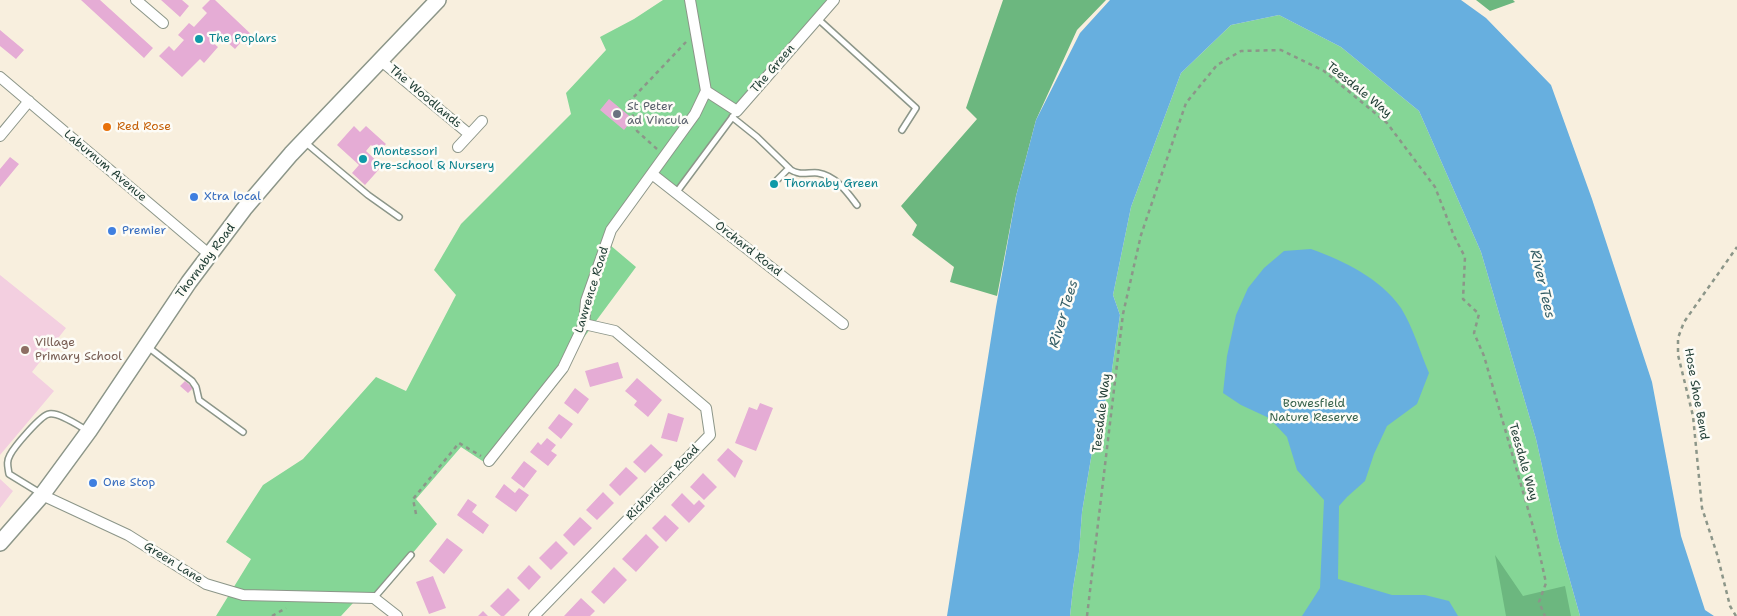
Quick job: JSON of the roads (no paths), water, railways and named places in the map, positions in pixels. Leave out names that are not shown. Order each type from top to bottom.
[{"type":"street","points":[[136,0],[163,23]]},
{"type":"street","name":"Thornaby Road","points":[[0,544],[42,495],[190,282],[244,209],[303,141],[438,0]]},
{"type":"street","points":[[690,0],[706,91],[734,114]]},
{"type":"street","name":"The Green","points":[[734,114],[834,0]]},
{"type":"street","name":"The Woodlands","points":[[380,60],[469,134]]},
{"type":"street","name":"Laburnum Avenue","points":[[0,77],[210,255]]},
{"type":"street","name":"Lawrence Road","points":[[489,460],[563,368],[584,324],[586,301],[611,230],[695,114],[706,91]]},
{"type":"street","points":[[0,136],[29,101]]},
{"type":"street","name":"The Woodlands","points":[[458,147],[482,121]]},
{"type":"street","name":"Orchard Road","points":[[652,174],[844,324]]},
{"type":"street","name":"Richardson Road","points":[[534,616],[710,435],[706,408],[615,332],[584,324]]},
{"type":"street","name":"Green Lane","points":[[42,495],[128,536],[206,584],[244,595],[374,598]]},
{"type":"street","points":[[374,598],[397,616]]},
{"type":"lane","points":[[817,19],[916,108],[902,130]]},
{"type":"lane","points":[[676,193],[734,114],[795,173],[818,173],[830,177],[844,188],[857,206]]},
{"type":"lane","points":[[303,141],[368,195],[399,217]]},
{"type":"lane","points":[[777,180],[789,168]]},
{"type":"lane","points":[[146,345],[192,381],[196,387],[198,400],[244,432]]},
{"type":"lane","points":[[42,495],[9,474],[7,463],[10,454],[42,417],[50,413],[58,415],[88,431]]},
{"type":"lane","points":[[374,598],[411,556]]},
{"type":"water","name":"River Tees","points":[[1110,0],[1461,0],[1486,18],[1551,85],[1592,199],[1652,382],[1681,536],[1705,610],[1714,616],[1580,616],[1558,538],[1536,439],[1481,252],[1419,111],[1341,47],[1279,15],[1231,25],[1181,73],[1131,207],[1113,295],[1120,315],[1109,390],[1096,428],[1082,512],[1079,552],[1070,616],[947,616],[996,307],[1016,196],[1036,120],[1080,33]]},
{"type":"water","points":[[1311,249],[1336,259],[1372,279],[1392,297],[1401,308],[1409,323],[1429,373],[1417,404],[1387,426],[1374,454],[1365,481],[1339,506],[1338,579],[1392,595],[1425,595],[1449,601],[1458,616],[1302,616],[1320,588],[1324,500],[1297,470],[1287,437],[1269,418],[1241,405],[1223,393],[1227,356],[1236,315],[1248,288],[1264,268],[1284,251]]},
{"type":"place","name":"The Poplars","points":[[199,39]]},
{"type":"place","name":"St Peter ad Vincula","points":[[617,114]]},
{"type":"place","name":"Red Rose","points":[[107,127]]},
{"type":"place","name":"Montessori Pre-school & Nursery","points":[[363,159]]},
{"type":"place","name":"Thornaby Green","points":[[774,184]]},
{"type":"place","name":"Xtra local","points":[[194,197]]},
{"type":"place","name":"Premier","points":[[112,231]]},
{"type":"place","name":"Village Primary School","points":[[25,350]]},
{"type":"place","name":"One Stop","points":[[93,483]]},
{"type":"park label","name":"Bowesfield Nature Reserve","points":[[1314,411]]}]
